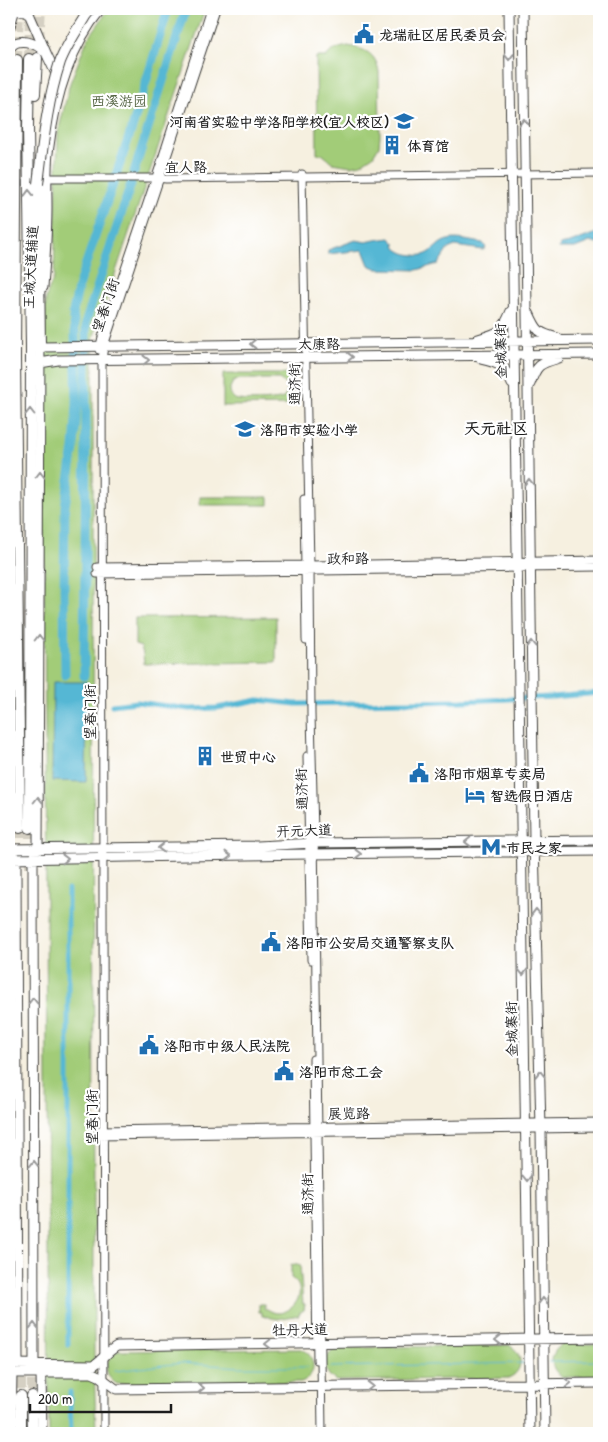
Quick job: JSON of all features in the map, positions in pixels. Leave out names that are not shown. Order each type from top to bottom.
[{"type":"highway","points":[[13,59],[17,127],[12,358],[15,386],[17,549],[25,828],[30,550],[30,387],[35,347],[38,286],[38,184],[49,101],[61,60],[86,14],[91,9]]},
{"type":"highway","points":[[35,347],[28,127],[38,58]]},
{"type":"highway","points":[[30,233],[38,286]]},
{"type":"highway","points":[[9,289],[15,234]]},
{"type":"highway","points":[[30,387],[40,363]]},
{"type":"highway","points":[[9,568],[17,549]]},
{"type":"highway","points":[[30,550],[40,570]]},
{"type":"highway","points":[[21,1396],[21,1433]]},
{"type":"highway","points":[[32,1396],[33,1433]]},
{"type":"main road","points":[[9,29],[13,10],[29,9],[38,58],[62,85]]},
{"type":"main road","name":"王城大道辅道","points":[[34,1364],[33,860],[38,849],[40,570],[40,363],[35,347],[46,240],[48,154],[57,101],[81,38],[101,9]]},
{"type":"main road","name":"金城寨街","points":[[508,9],[529,1380]]},
{"type":"main road","name":"金城寨街","points":[[523,9],[534,853],[541,1126],[544,1380]]},
{"type":"main road","points":[[9,48],[15,43],[29,42],[39,45],[38,58]]},
{"type":"main road","points":[[512,310],[516,317],[519,318],[522,318],[526,310]]},
{"type":"main road","points":[[468,342],[501,330],[512,310]]},
{"type":"main road","points":[[526,310],[538,331],[569,341]]},
{"type":"main road","name":"太康路","points":[[35,347],[599,340]]},
{"type":"main road","points":[[549,341],[546,345],[546,351],[550,355]]},
{"type":"main road","points":[[492,342],[495,346],[495,353],[492,356]]},
{"type":"main road","name":"太康路","points":[[40,363],[58,360],[599,354]]},
{"type":"main road","points":[[528,389],[538,365],[569,355]]},
{"type":"main road","points":[[466,356],[494,362],[502,366],[507,372],[514,389]]},
{"type":"main road","points":[[514,389],[517,382],[523,380],[526,382],[528,389]]},
{"type":"main road","points":[[516,539],[520,545],[525,546],[530,539]]},
{"type":"main road","points":[[9,733],[9,850],[13,859],[11,1433]]},
{"type":"main road","name":"开元大道","points":[[13,859],[33,860],[100,853],[312,843],[599,840]]},
{"type":"main road","name":"开元大道","points":[[9,850],[38,849],[100,853],[312,854],[599,851]]},
{"type":"main road","name":"牡丹大道","points":[[12,1368],[34,1364],[94,1365],[117,1346],[599,1338]]},
{"type":"main road","points":[[34,1364],[41,1373],[42,1433]]},
{"type":"main road","points":[[12,1368],[41,1373],[92,1373],[101,1377],[116,1389],[319,1387],[529,1380],[599,1383]]},
{"type":"main road","points":[[529,1380],[530,1433]]},
{"type":"main road","points":[[544,1380],[545,1433]]},
{"type":"street","name":"望春门街","points":[[159,178],[210,9]]},
{"type":"street","name":"望春门街","points":[[99,1433],[101,1377],[101,1133],[99,570],[96,360],[216,9]]},
{"type":"street","name":"宜人路","points":[[48,178],[122,179],[599,171]]},
{"type":"street","name":"通济街","points":[[301,176],[319,1343],[318,1433]]},
{"type":"street","name":"政和路","points":[[530,564],[599,560]]},
{"type":"street","name":"政和路","points":[[99,570],[517,564],[599,567]]},
{"type":"street","name":"展览路","points":[[541,1126],[599,1122]]},
{"type":"street","name":"展览路","points":[[101,1133],[526,1126],[599,1128]]},
{"type":"street","name":"望春门街","points":[[101,1377],[104,1433]]},
{"type":"street","name":"通济街","points":[[319,1387],[322,1433]]},
{"type":"green space","name":"西溪游园","points":[[109,9],[205,9],[93,339],[94,1357],[96,1433],[49,1433],[43,375],[46,297],[54,277],[58,133],[70,83],[87,40]]},
{"type":"green space","points":[[348,46],[369,53],[375,60],[379,72],[379,146],[373,156],[361,164],[351,166],[333,163],[322,154],[317,154],[316,57],[326,57],[339,48]]},
{"type":"green space","points":[[223,374],[292,374],[292,405],[223,406]],"holes":[[[240,379],[279,379],[284,383],[287,390],[285,396],[280,399],[238,400],[231,393],[230,388],[233,382]]]},
{"type":"green space","points":[[200,497],[269,497],[269,505],[200,505]]},
{"type":"green space","points":[[276,617],[276,662],[144,664],[141,647],[135,645],[135,618]]},
{"type":"green space","points":[[291,1265],[300,1265],[303,1304],[305,1304],[304,1310],[299,1315],[278,1319],[262,1316],[262,1312],[259,1312],[259,1304],[264,1304],[264,1308],[278,1313],[285,1312],[295,1304],[298,1298],[299,1287],[291,1278]]},
{"type":"green space","points":[[563,1344],[599,1344],[599,1377],[563,1377],[558,1374],[552,1360],[555,1351]]},
{"type":"green space","points":[[509,1345],[514,1348],[520,1362],[517,1371],[508,1378],[336,1381],[328,1373],[325,1364],[328,1355],[337,1348]]},
{"type":"green space","points":[[302,1349],[307,1352],[313,1366],[310,1375],[301,1382],[117,1384],[112,1381],[107,1372],[107,1363],[113,1354],[118,1351]]},
{"type":"water","points":[[599,232],[599,244],[590,242],[575,248],[559,248],[560,245]]},
{"type":"water","points":[[390,238],[398,250],[414,255],[425,254],[439,244],[452,239],[483,243],[486,248],[483,250],[455,246],[448,249],[438,264],[417,270],[378,269],[369,265],[363,250],[328,254],[328,250],[356,240],[366,242]]},
{"type":"water","points":[[53,682],[87,682],[86,782],[52,781]]},
{"type":"waterway","points":[[65,675],[65,506],[74,448],[77,404],[73,312],[79,284],[133,125],[168,9]]},
{"type":"waterway","points":[[134,172],[186,9]]},
{"type":"waterway","points":[[84,676],[86,321],[131,184]]},
{"type":"waterway","points":[[112,705],[137,702],[189,709],[217,708],[258,700],[296,704],[462,701],[599,693]]},
{"type":"waterway","points":[[68,890],[68,1345]]},
{"type":"waterway","points":[[549,1362],[599,1361]]},
{"type":"waterway","points":[[115,1371],[181,1363],[240,1367],[308,1367]]},
{"type":"waterway","points":[[331,1367],[525,1363]]},
{"type":"waterway","points":[[70,1392],[71,1433]]},
{"type":"tunnel","points":[[17,60],[19,9]]},
{"type":"tunnel","points":[[39,40],[41,9]]},
{"type":"tunnel","points":[[29,59],[30,15]]},
{"type":"tunnel","points":[[9,39],[9,59]]},
{"type":"tunnel","points":[[20,828],[20,857]]},
{"type":"tunnel","points":[[30,828],[30,868]]},
{"type":"tunnel","points":[[21,1364],[21,1396]]},
{"type":"tunnel","points":[[32,1365],[32,1396]]},
{"type":"place","name":"龙瑞社区居民委员会","points":[[364,34]]},
{"type":"place","name":"河南省实验中学洛阳学校(宜人校区)","points":[[404,121]]},
{"type":"place","name":"体育馆","points":[[392,145]]},
{"type":"place","name":"洛阳市实验小学","points":[[245,429]]},
{"type":"place","name":"世贸中心","points":[[205,756]]},
{"type":"place","name":"洛阳市烟草专卖局","points":[[419,773]]},
{"type":"place","name":"智选假日酒店","points":[[475,795]]},
{"type":"place","name":"市民之家","points":[[491,847]]},
{"type":"place","name":"洛阳市公安局交通警察支队","points":[[271,942]]},
{"type":"place","name":"洛阳市中级人民法院","points":[[149,1045]]},
{"type":"place","name":"洛阳市总工会","points":[[284,1071]]},
{"type":"district","name":"天元社区","points":[[496,428]]}]
